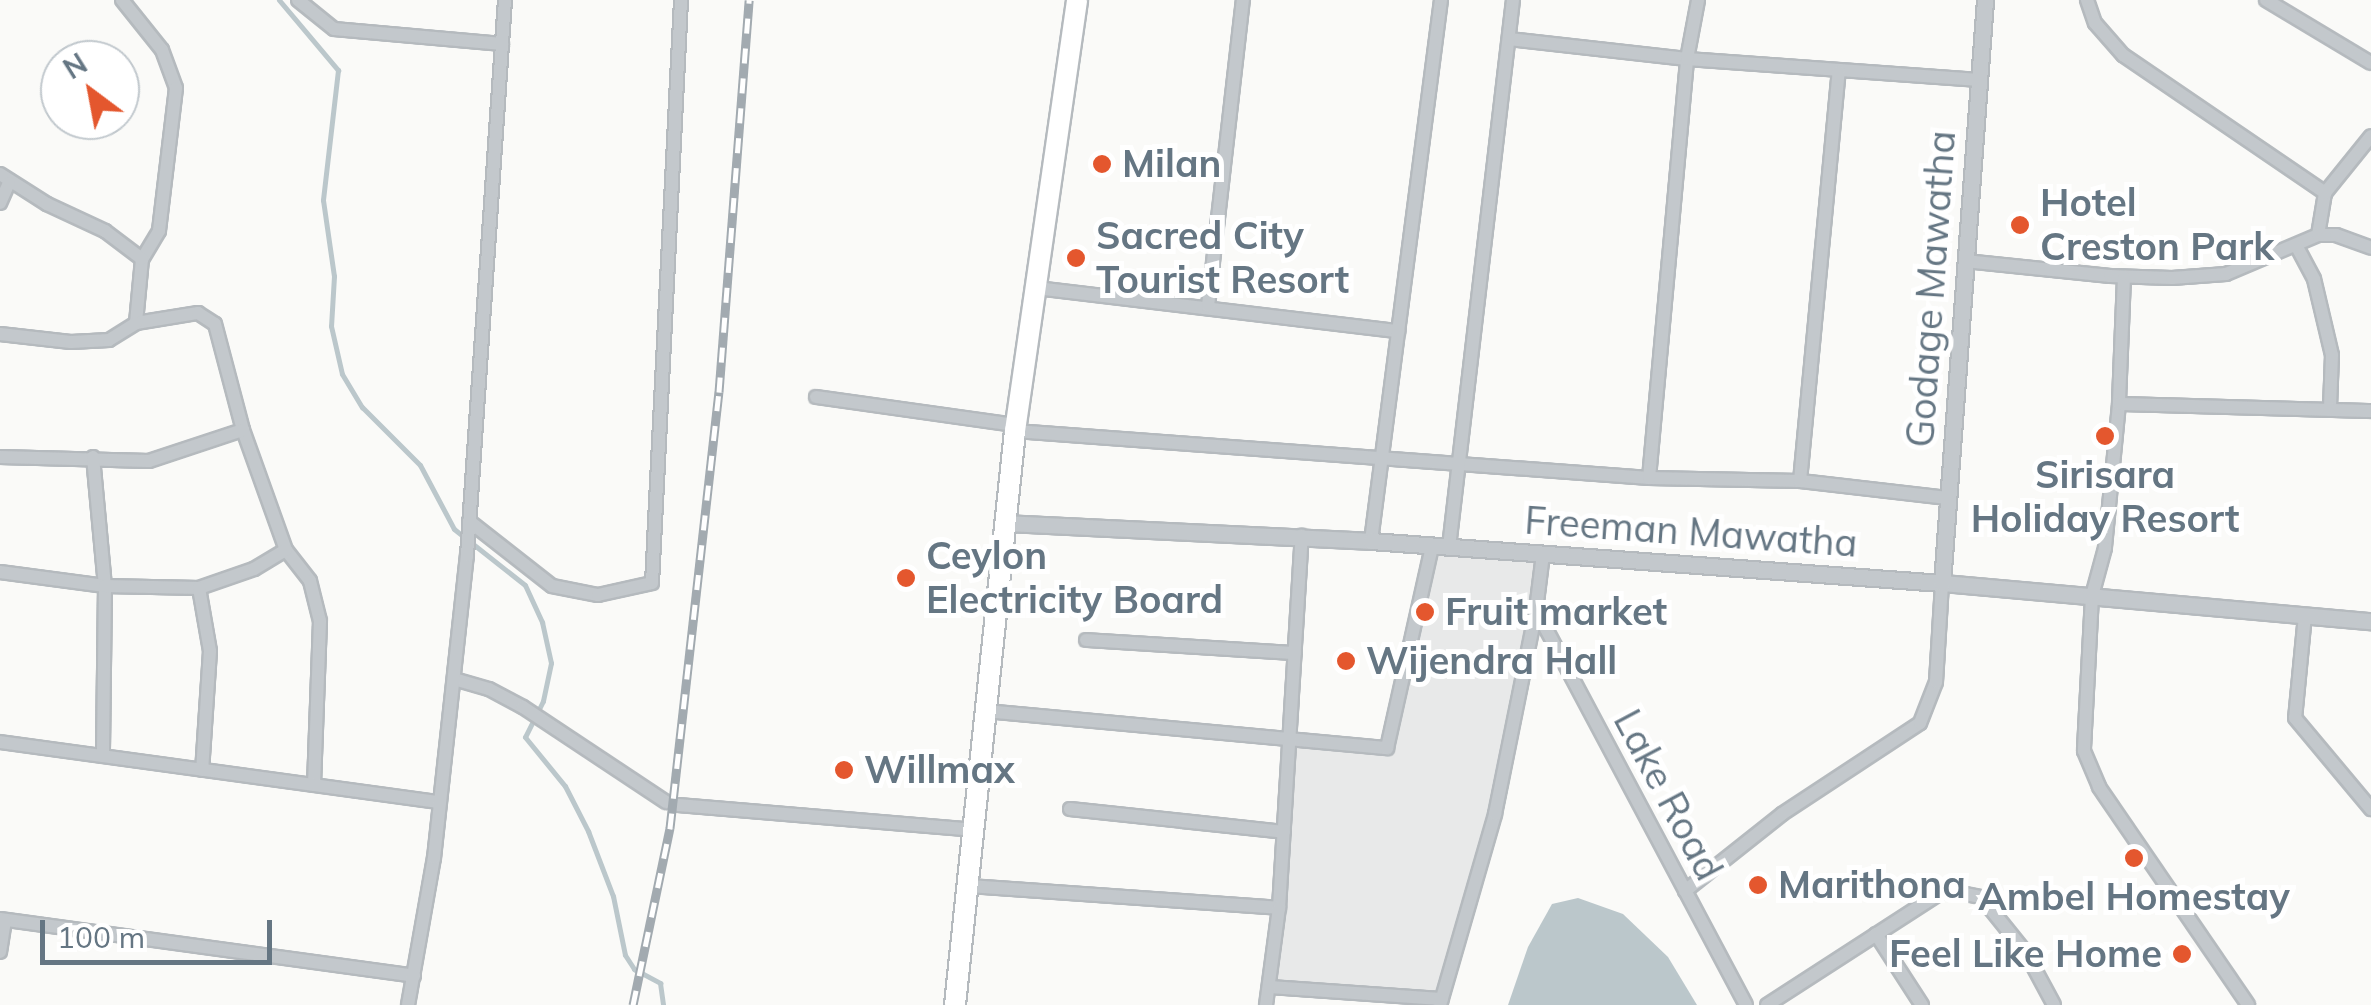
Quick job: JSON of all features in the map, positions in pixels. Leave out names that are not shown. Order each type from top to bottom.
[{"type":"main road","points":[[955,1005],[1015,428],[1077,0]]},
{"type":"street","points":[[122,0],[162,50],[176,88],[159,231],[142,259],[136,323]]},
{"type":"street","points":[[298,0],[334,29],[502,44]]},
{"type":"street","points":[[408,1005],[440,802],[467,556],[505,0]]},
{"type":"street","points":[[469,526],[552,586],[598,595],[652,582],[682,0]]},
{"type":"street","points":[[1208,306],[1243,0]]},
{"type":"street","points":[[1371,541],[1441,0]]},
{"type":"street","points":[[1450,547],[1514,0]]},
{"type":"street","points":[[1649,478],[1687,60],[1698,0]]},
{"type":"street","name":"Godage Mawatha","points":[[1942,583],[1985,0]]},
{"type":"street","points":[[2087,0],[2095,23],[2123,56],[2325,193]]},
{"type":"street","points":[[2266,0],[2371,62]]},
{"type":"street","points":[[1509,38],[1687,60],[1979,80]]},
{"type":"street","points":[[1800,481],[1839,72]]},
{"type":"street","points":[[2318,234],[2325,193],[2371,136]]},
{"type":"street","points":[[0,203],[4,178],[105,231],[142,259]]},
{"type":"street","points":[[1965,261],[2124,277],[2226,274],[2318,234],[2336,235],[2371,248]]},
{"type":"street","points":[[2296,245],[2314,279],[2332,355],[2330,408]]},
{"type":"street","points":[[2124,277],[2119,404],[2105,548],[2092,596],[2084,750],[2099,787],[2248,1005]]},
{"type":"street","points":[[1036,288],[1398,331]]},
{"type":"street","points":[[0,334],[70,342],[109,340],[136,323],[198,313],[216,324],[243,430],[286,550],[310,582],[320,621],[314,785]]},
{"type":"street","points":[[816,397],[1015,428],[1382,460],[1649,478],[1800,481],[1948,498]]},
{"type":"street","points":[[2119,404],[2371,411]]},
{"type":"street","points":[[0,457],[93,456],[150,461],[243,430]]},
{"type":"street","points":[[93,456],[105,586],[102,756]]},
{"type":"street","name":"Freeman Mawatha","points":[[1005,523],[1302,536],[1942,583],[2371,621]]},
{"type":"street","points":[[1266,1005],[1279,908],[1302,536]]},
{"type":"street","points":[[986,711],[1388,748],[1432,546]]},
{"type":"street","points":[[0,572],[105,586],[199,588],[254,569],[286,550]]},
{"type":"street","points":[[1268,987],[1441,1002],[1494,814],[1536,610],[1543,554]]},
{"type":"street","points":[[1685,892],[1782,814],[1920,723],[1936,682],[1942,583]]},
{"type":"street","points":[[199,588],[210,651],[202,770]]},
{"type":"street","name":"Lake Road","points":[[1536,610],[1746,1005]]},
{"type":"street","points":[[2305,615],[2296,718],[2371,809]]},
{"type":"street","points":[[1086,640],[1295,653]]},
{"type":"street","points":[[454,679],[489,689],[548,721],[672,804],[973,830]]},
{"type":"street","points":[[0,742],[440,802]]},
{"type":"street","points":[[1070,809],[1284,832]]},
{"type":"street","points":[[968,886],[1279,908]]},
{"type":"street","points":[[1767,1005],[1945,890],[1981,897],[2026,953],[2054,1005]]},
{"type":"street","points":[[0,952],[3,920],[414,976]]},
{"type":"street","points":[[1876,934],[1922,1005]]},
{"type":"shaded area","points":[[1432,546],[1543,554],[1495,814],[1442,999],[1269,987],[1290,738],[1387,748]]},
{"type":"shaded area","points":[[1578,898],[1623,914],[1668,957],[1697,1005],[1508,1005],[1528,947],[1552,904]]},
{"type":"waterway","points":[[279,0],[338,70],[323,200],[334,276],[331,326],[342,374],[362,407],[420,465],[454,529],[525,585],[542,622],[551,663],[543,701],[525,737],[565,786],[588,831],[613,896],[625,955],[634,969],[660,983],[663,1005]]},
{"type":"railway","points":[[633,1005],[670,828],[719,392],[749,0]]},
{"type":"place","name":"Milan","points":[[1102,164]]},
{"type":"place","name":"Hotel Creston Park","points":[[2020,225]]},
{"type":"place","name":"Sacred City Tourist Resort","points":[[1076,258]]},
{"type":"place","name":"Sirisara Holiday Resort","points":[[2105,436]]},
{"type":"place","name":"Ceylon Electricity Board","points":[[906,578]]},
{"type":"place","name":"Fruit market","points":[[1425,612]]},
{"type":"place","name":"Wijendra Hall","points":[[1346,661]]},
{"type":"place","name":"Willmax","points":[[844,770]]},
{"type":"place","name":"Ambel Homestay","points":[[2134,858]]},
{"type":"place","name":"Marithona","points":[[1758,885]]},
{"type":"place","name":"Feel Like Home","points":[[2182,954]]}]
